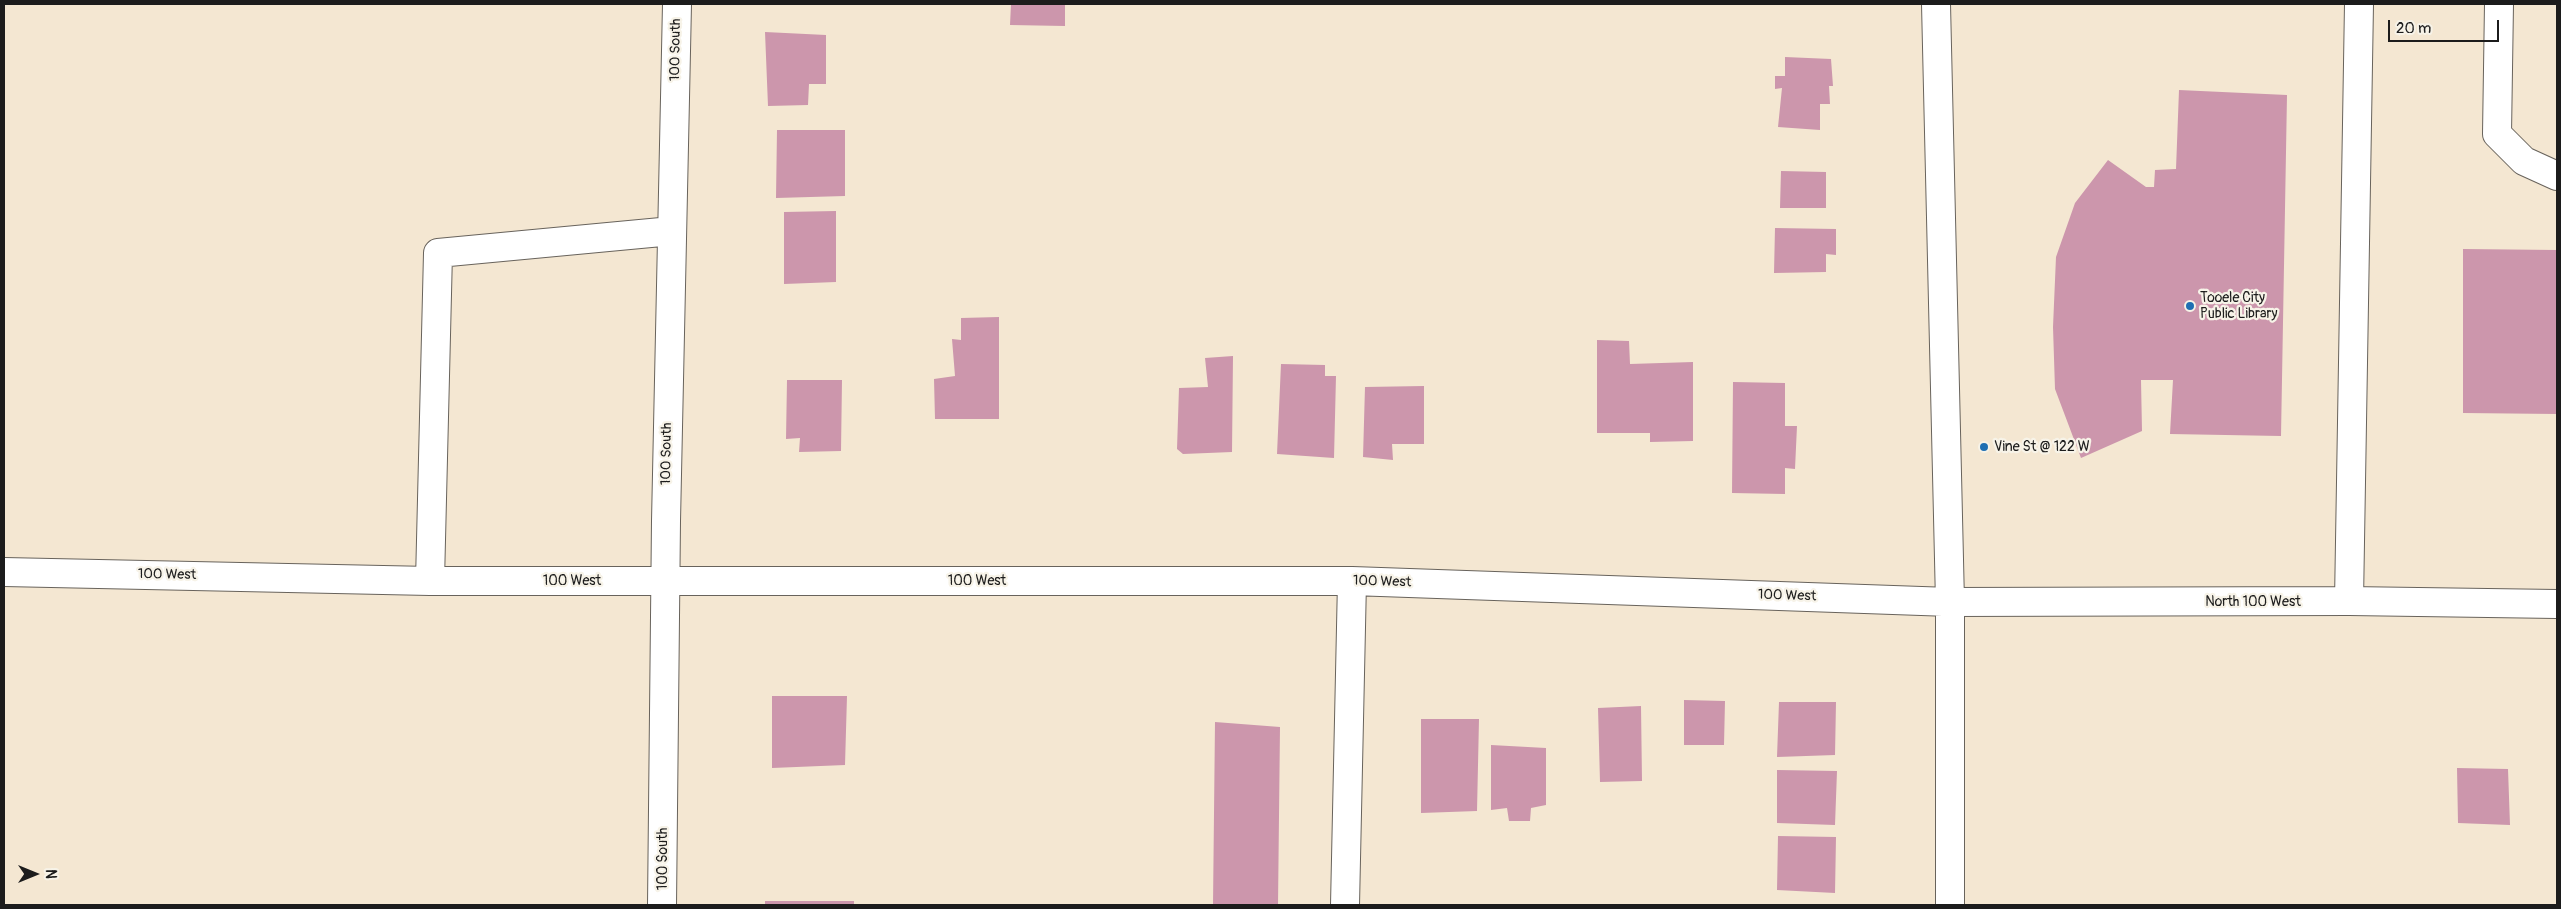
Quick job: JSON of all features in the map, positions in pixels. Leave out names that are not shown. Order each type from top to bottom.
[{"type":"street","name":"100 South","points":[[662,905],[665,581],[676,4]]},
{"type":"street","points":[[1936,4],[1950,602],[1950,905]]},
{"type":"street","points":[[2349,601],[2359,4]]},
{"type":"street","points":[[2499,4],[2496,134],[2524,161],[2557,176]]},
{"type":"street","points":[[430,581],[438,253],[672,231]]},
{"type":"street","name":"100 West","points":[[4,572],[430,581],[1352,581],[1950,602]]},
{"type":"street","points":[[1345,905],[1352,581]]},
{"type":"street","name":"North 100 West","points":[[1950,602],[2349,601],[2557,604]]},
{"type":"building","points":[[1011,4],[1065,4],[1065,26],[1010,25]]},
{"type":"building","points":[[765,32],[826,35],[826,84],[809,84],[808,105],[768,106]]},
{"type":"building","points":[[1785,57],[1831,59],[1833,86],[1829,86],[1830,104],[1820,104],[1820,130],[1778,127],[1782,88],[1775,89],[1775,76],[1785,76]]},
{"type":"building","points":[[2179,90],[2287,95],[2281,436],[2170,434],[2173,380],[2141,380],[2142,431],[2081,458],[2055,389],[2053,327],[2056,257],[2075,203],[2108,160],[2146,187],[2154,187],[2155,170],[2176,169]]},
{"type":"building","points":[[777,130],[845,130],[845,196],[776,198]]},
{"type":"building","points":[[1781,171],[1826,172],[1826,208],[1780,208]]},
{"type":"building","points":[[836,211],[836,282],[784,284],[784,212]]},
{"type":"building","points":[[1775,228],[1836,229],[1836,255],[1826,254],[1826,272],[1774,273]]},
{"type":"building","points":[[2463,249],[2557,250],[2557,414],[2463,413]]},
{"type":"building","points":[[999,317],[999,419],[935,419],[934,379],[955,376],[952,339],[961,340],[961,318]]},
{"type":"building","points":[[1597,340],[1629,341],[1630,364],[1693,362],[1693,441],[1650,442],[1650,433],[1597,433]]},
{"type":"building","points":[[1233,356],[1232,452],[1183,454],[1177,449],[1179,388],[1208,387],[1205,358]]},
{"type":"building","points":[[1281,364],[1325,365],[1325,376],[1336,376],[1334,458],[1277,454]]},
{"type":"building","points":[[787,380],[842,380],[841,451],[799,452],[800,438],[786,439]]},
{"type":"building","points":[[1733,382],[1785,383],[1785,426],[1797,426],[1795,469],[1785,468],[1785,494],[1732,493]]},
{"type":"building","points":[[1424,386],[1424,444],[1392,444],[1393,460],[1363,457],[1365,387]]},
{"type":"building","points":[[772,696],[847,696],[845,765],[772,768]]},
{"type":"building","points":[[1684,700],[1725,701],[1724,745],[1684,745]]},
{"type":"building","points":[[1779,702],[1836,702],[1835,755],[1777,757]]},
{"type":"building","points":[[1641,706],[1642,781],[1600,782],[1598,708]]},
{"type":"building","points":[[1421,719],[1479,719],[1477,811],[1421,813]]},
{"type":"building","points":[[1215,722],[1280,727],[1278,905],[1213,905]]},
{"type":"building","points":[[1491,745],[1546,748],[1546,805],[1531,808],[1530,821],[1509,821],[1507,808],[1491,810]]},
{"type":"building","points":[[2457,768],[2508,769],[2510,825],[2458,823]]},
{"type":"building","points":[[1777,770],[1837,771],[1835,825],[1777,823]]},
{"type":"building","points":[[1778,836],[1836,837],[1835,893],[1777,890]]},
{"type":"building","points":[[765,901],[854,901],[854,905],[765,905]]},
{"type":"place","name":"Tooele City Public Library","points":[[2190,306]]},
{"type":"place","name":"Vine St @ 122 W","points":[[1984,447]]}]
